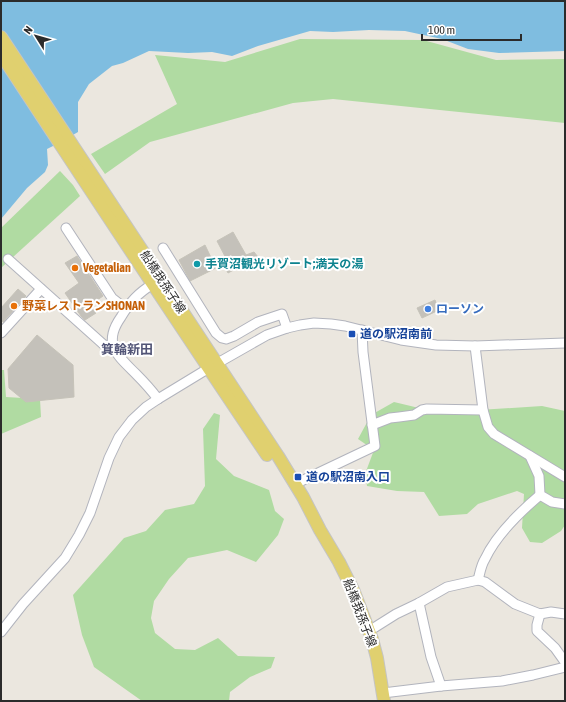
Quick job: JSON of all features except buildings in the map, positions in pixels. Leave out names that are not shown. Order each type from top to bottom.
[{"type":"main road","name":"船橋我孫子線","points":[[1,37],[298,501],[320,530]]},
{"type":"main road","name":"船橋我孫子線","points":[[1,54],[59,143],[142,257],[153,284],[213,366],[303,497],[354,592],[369,631],[377,658],[383,697]]},
{"type":"street","points":[[66,228],[112,298],[126,309]]},
{"type":"street","points":[[163,248],[216,333],[222,338],[226,339],[234,336],[258,322],[282,314],[287,328]]},
{"type":"street","points":[[8,259],[104,345],[114,347]]},
{"type":"street","points":[[153,284],[143,290],[132,300],[117,323],[112,334],[112,340],[116,352],[137,374],[158,400]]},
{"type":"street","points":[[1,333],[41,289]]},
{"type":"street","points":[[1,632],[23,604],[65,558],[80,535],[90,512],[109,458],[119,437],[132,420],[158,400],[267,335],[300,325],[320,323],[362,330],[401,340],[436,345],[475,346],[565,343]]},
{"type":"street","points":[[295,484],[375,446],[363,352],[362,330]]},
{"type":"street","points":[[475,346],[483,410],[488,427],[494,434],[565,477]]},
{"type":"street","points":[[372,425],[390,418],[414,415],[427,409],[483,410]]},
{"type":"street","points":[[530,456],[539,476],[540,495]]},
{"type":"street","points":[[540,495],[552,502],[565,504]]},
{"type":"street","points":[[478,580],[484,560],[492,546],[527,506],[540,495]]},
{"type":"street","points":[[369,631],[396,614],[447,587],[478,580],[485,582],[515,604],[540,614],[552,612],[565,614]]},
{"type":"street","points":[[419,603],[430,657],[441,686]]},
{"type":"street","points":[[540,614],[537,625],[538,631],[565,662]]},
{"type":"street","points":[[383,697],[441,686],[502,681],[565,667]]},
{"type":"green space","points":[[300,39],[423,40],[496,60],[565,59],[565,123],[333,99],[293,103],[150,142],[105,174],[91,154],[177,104],[155,55],[225,62]]},
{"type":"green space","points":[[60,171],[73,185],[80,196],[1,268],[1,228]]},
{"type":"green space","points":[[1,370],[4,370],[6,397],[40,399],[41,417],[1,434]]},
{"type":"green space","points":[[394,402],[419,408],[431,413],[542,406],[565,411],[565,525],[561,531],[542,543],[530,542],[522,528],[524,494],[517,491],[478,504],[467,514],[439,516],[424,492],[397,491],[367,486],[365,474],[374,450],[358,439],[371,415]]},
{"type":"green space","points":[[214,413],[220,415],[216,459],[234,476],[269,490],[275,511],[284,519],[278,535],[256,562],[227,550],[188,558],[169,579],[154,601],[151,618],[155,633],[175,649],[195,650],[218,638],[238,656],[275,657],[271,668],[250,677],[230,692],[229,701],[142,701],[94,667],[82,635],[73,595],[124,538],[146,531],[165,510],[194,504],[205,486],[203,429]]},
{"type":"water","points":[[1,1],[565,1],[565,51],[499,53],[468,49],[442,39],[405,31],[369,30],[333,32],[310,31],[258,46],[232,56],[212,52],[188,53],[149,51],[123,63],[112,66],[89,84],[78,102],[78,132],[47,149],[48,165],[45,172],[27,188],[1,219]]},
{"type":"place","name":"手賀沼観光リゾート;満天の湯","points":[[197,264]]},
{"type":"place","name":"Vegetalian","points":[[75,268]]},
{"type":"place","name":"野菜レストランSHONAN","points":[[14,306]]},
{"type":"place","name":"ローソン","points":[[428,309]]},
{"type":"place","name":"道の駅沼南前","points":[[352,334]]},
{"type":"place","name":"道の駅沼南入口","points":[[298,477]]},
{"type":"district","name":"箕輪新田","points":[[127,349]]}]
